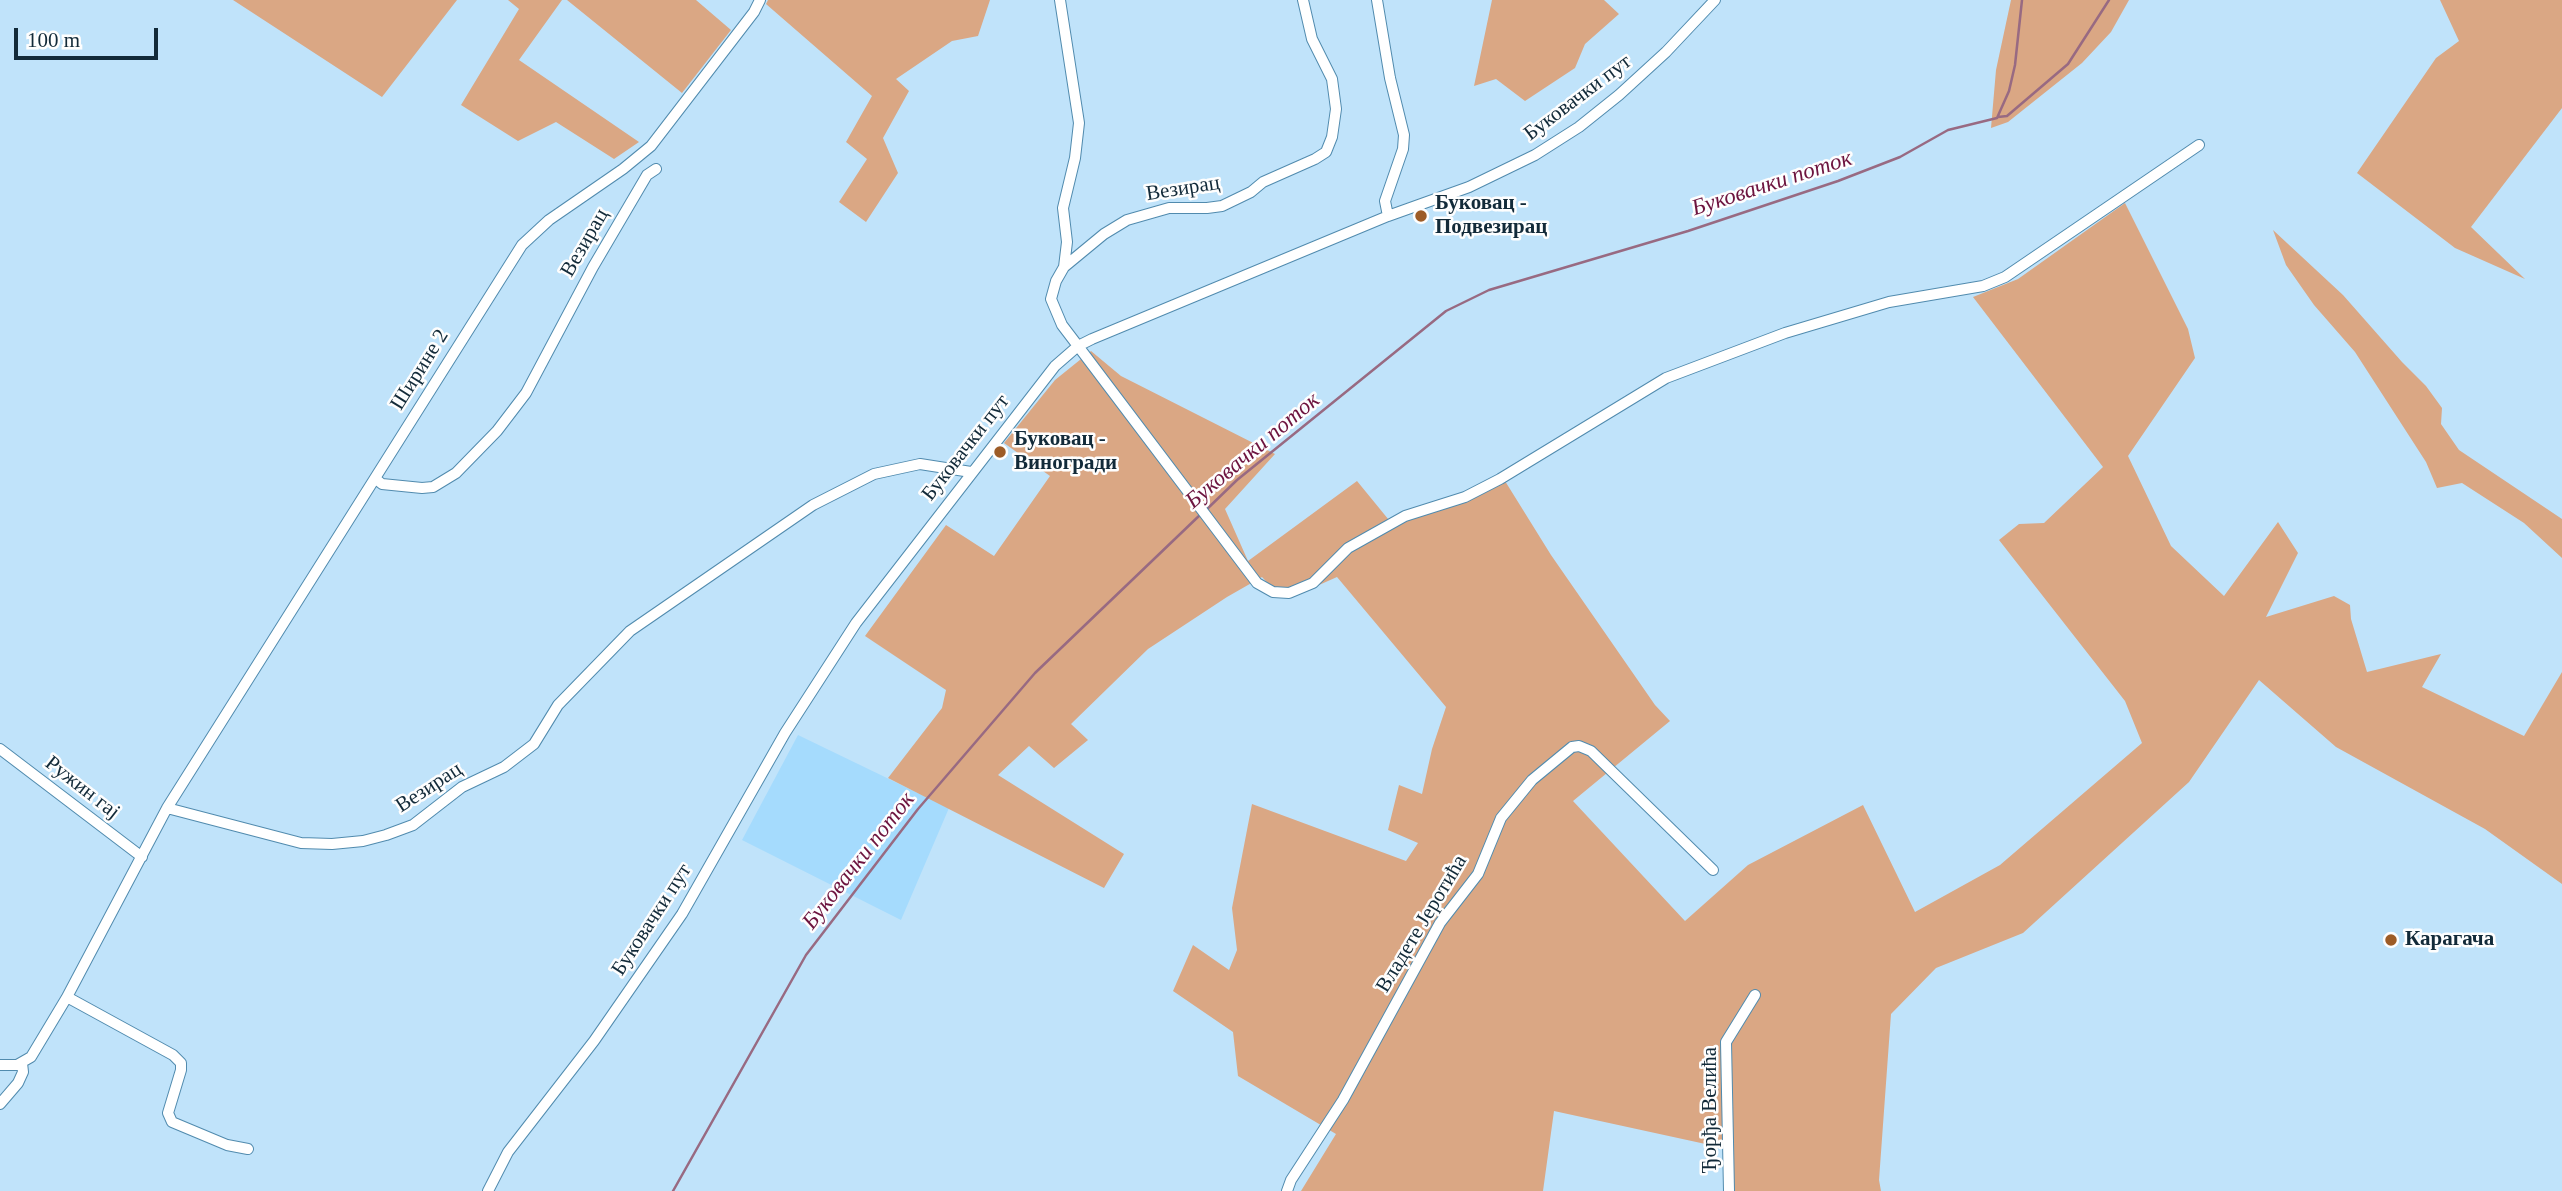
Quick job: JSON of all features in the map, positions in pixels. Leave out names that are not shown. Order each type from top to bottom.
[{"type":"street","name":"Ширине 2","points":[[167,808],[522,245],[549,220],[623,169],[651,146],[754,12],[760,0]]},
{"type":"street","points":[[1060,0],[1079,124],[1075,158],[1063,208],[1068,242],[1064,267]]},
{"type":"street","name":"Везирац","points":[[1078,346],[1062,325],[1051,299],[1056,281],[1064,267],[1104,233],[1127,220],[1169,208],[1222,206],[1251,192],[1263,182],[1325,152],[1332,137],[1336,109],[1332,79],[1312,39],[1303,0]]},
{"type":"street","points":[[1377,0],[1390,78],[1404,135],[1403,149],[1385,201],[1388,216]]},
{"type":"street","name":"Буковачки пут","points":[[488,1191],[508,1152],[594,1041],[682,914],[775,749],[856,623],[1041,381],[1078,346],[1388,216],[1496,176],[1557,142],[1635,82],[1715,0]]},
{"type":"street","points":[[1078,346],[1257,583],[1273,592],[1290,593],[1313,583],[1348,548],[1405,516],[1465,497],[1500,479],[1666,378],[1785,333],[1875,306],[1983,286],[2005,277],[2199,145]]},
{"type":"street","name":"Везирац","points":[[376,480],[382,484],[433,487],[456,473],[497,430],[526,393],[593,267],[647,175],[656,169]]},
{"type":"street","name":"Везирац","points":[[167,808],[301,843],[363,841],[413,825],[462,787],[504,768],[534,744],[558,705],[630,631],[813,505],[874,474],[920,464],[971,472]]},
{"type":"street","name":"Владете Јеротића","points":[[1287,1191],[1291,1180],[1343,1100],[1440,923],[1478,874],[1501,818],[1532,780],[1572,747],[1579,746],[1591,751],[1713,870]]},
{"type":"street","name":"Ружин гај","points":[[0,748],[142,857]]},
{"type":"street","points":[[0,1065],[22,1063],[31,1057],[39,1046],[167,808]]},
{"type":"street","name":"Ђорђа Велића","points":[[1729,1191],[1726,1042],[1755,995]]},
{"type":"street","points":[[66,997],[173,1055],[181,1063],[168,1113],[172,1122],[227,1145],[248,1149]]},
{"type":"street","points":[[0,1104],[18,1083],[23,1072],[22,1063]]},
{"type":"shaded area","points":[[233,0],[457,0],[382,97]]},
{"type":"shaded area","points":[[508,0],[562,0],[519,60],[639,142],[614,159],[556,122],[518,141],[461,105],[519,9]]},
{"type":"shaded area","points":[[567,0],[696,0],[731,30],[682,93]]},
{"type":"shaded area","points":[[768,0],[990,0],[978,36],[952,41],[896,79],[909,91],[883,138],[898,173],[866,222],[839,202],[867,159],[846,142],[872,96],[766,4]]},
{"type":"shaded area","points":[[1492,0],[1604,0],[1619,14],[1585,44],[1575,68],[1525,101],[1496,79],[1474,86]]},
{"type":"shaded area","points":[[2011,0],[2129,0],[2111,32],[2082,63],[2008,122],[1991,128],[1996,70]]},
{"type":"shaded area","points":[[2440,0],[2562,0],[2562,108],[2471,227],[2525,279],[2455,248],[2357,173],[2436,58],[2459,41]]},
{"type":"shaded area","points":[[2125,203],[2188,329],[2195,358],[2128,456],[2171,546],[2224,596],[2278,522],[2298,553],[2266,617],[2334,596],[2350,605],[2351,619],[2367,672],[2441,654],[2422,687],[2524,736],[2562,672],[2562,884],[2485,829],[2336,747],[2259,680],[2189,782],[2023,933],[1936,968],[1891,1014],[1879,1180],[1881,1191],[1734,1191],[1733,1150],[1554,1111],[1543,1191],[1301,1191],[1336,1134],[1238,1076],[1233,1032],[1173,991],[1193,945],[1229,970],[1237,950],[1232,908],[1252,804],[1406,861],[1418,843],[1388,830],[1399,785],[1422,794],[1432,749],[1446,707],[1337,577],[1310,589],[1275,591],[1262,577],[1227,597],[1148,649],[1071,724],[1088,740],[1054,768],[1029,746],[998,775],[1124,854],[1104,888],[888,778],[942,708],[946,690],[865,636],[946,525],[994,556],[1050,476],[1004,443],[1055,380],[1091,351],[1121,376],[1275,454],[1225,509],[1248,561],[1357,481],[1393,525],[1505,481],[1551,555],[1655,705],[1670,721],[1573,801],[1685,921],[1748,865],[1863,805],[1915,912],[2000,865],[2142,743],[2125,701],[1999,540],[2019,524],[2044,523],[2103,467],[1973,297],[2018,279]]},
{"type":"shaded area","points":[[2273,230],[2343,295],[2426,386],[2442,408],[2441,424],[2459,450],[2562,519],[2562,558],[2524,523],[2462,483],[2437,488],[2426,462],[2355,352],[2314,305],[2286,265]]},
{"type":"shaded area","points":[[798,735],[949,808],[901,920],[742,840]]},
{"type":"waterway","name":"Буковачки поток","points":[[1206,510],[1237,480],[1446,311],[1489,290],[1688,231],[1838,181],[1900,157],[1948,130],[1997,118],[2009,91],[2015,65],[2022,0]]},
{"type":"waterway","points":[[1998,117],[2007,116],[2068,64],[2109,0]]},
{"type":"waterway","name":"Буковачки поток","points":[[673,1191],[806,955],[918,809],[1035,673],[1201,514]]},
{"type":"place","name":"Буковац - Подвезирац","points":[[1421,216]]},
{"type":"place","name":"Буковац - Виногради","points":[[1000,452]]},
{"type":"place","name":"Карагача","points":[[2391,940]]}]
